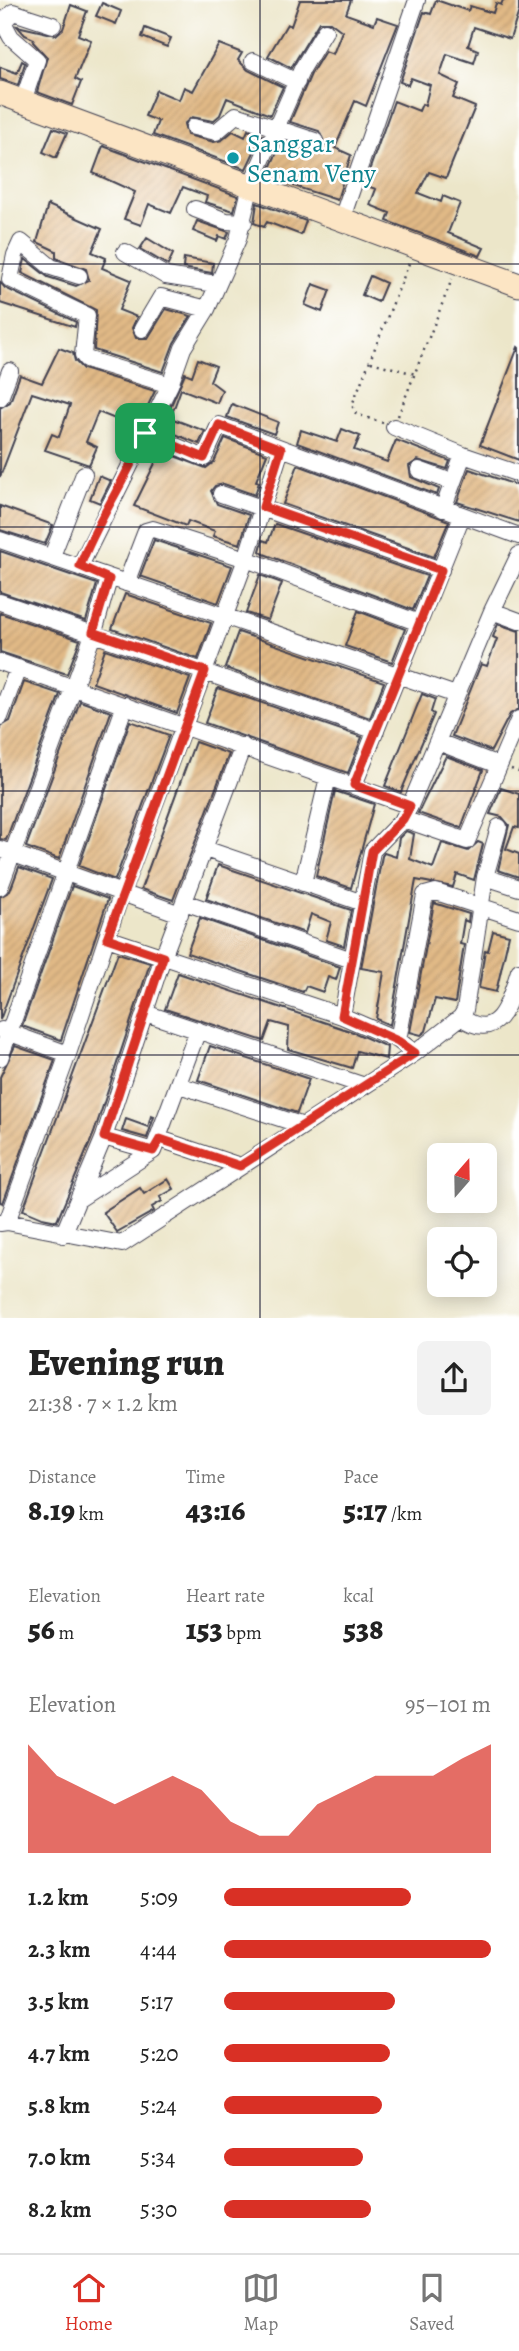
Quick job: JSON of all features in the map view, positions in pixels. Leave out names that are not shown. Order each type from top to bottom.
[{"type":"street","points":[[342,218],[417,0]]},
{"type":"street","points":[[23,100],[37,60],[11,37],[3,22],[13,12],[52,25]]},
{"type":"street","points":[[80,566],[88,544],[135,459],[170,385],[183,348],[206,309],[244,222],[251,185],[297,82],[325,31]]},
{"type":"street","points":[[253,61],[297,82]]},
{"type":"street","points":[[0,93],[519,285]]},
{"type":"street","points":[[194,127],[216,132],[236,115],[315,141]]},
{"type":"street","points":[[195,209],[226,221],[244,222]]},
{"type":"street","points":[[79,276],[51,267],[22,242],[15,255],[10,279],[87,316],[83,355],[86,359],[170,385]]},
{"type":"street","points":[[125,252],[166,276],[216,284]]},
{"type":"street","points":[[142,329],[161,297],[206,309]]},
{"type":"street","points":[[0,398],[10,371]]},
{"type":"street","points":[[145,433],[202,458],[219,425],[519,536]]},
{"type":"street","points":[[394,427],[463,456],[519,474]]},
{"type":"street","points":[[281,449],[246,559],[122,892],[68,1054],[4,1223],[122,1244],[362,1085],[415,1053],[461,1017],[466,1010],[485,877],[499,827]]},
{"type":"street","points":[[443,509],[463,456]]},
{"type":"street","points":[[419,470],[452,482]]},
{"type":"street","points":[[52,556],[84,474]]},
{"type":"street","points":[[221,494],[441,570]]},
{"type":"street","points":[[354,785],[462,516]]},
{"type":"street","points":[[126,583],[146,531],[153,529],[246,559],[419,623]]},
{"type":"street","points":[[0,540],[456,695]]},
{"type":"street","points":[[342,1016],[374,848],[407,812],[492,611],[518,558]]},
{"type":"street","points":[[0,887],[6,851],[73,687],[109,579]]},
{"type":"street","points":[[0,602],[376,732]]},
{"type":"street","points":[[492,611],[519,621]]},
{"type":"street","points":[[0,662],[354,785],[466,842],[519,719]]},
{"type":"street","points":[[0,717],[18,668]]},
{"type":"street","points":[[0,1058],[5,1031],[67,873],[125,705]]},
{"type":"street","points":[[438,742],[498,765]]},
{"type":"street","points":[[63,1235],[104,1137],[163,957],[243,746]]},
{"type":"street","points":[[303,883],[328,777]]},
{"type":"street","points":[[205,849],[363,903]]},
{"type":"street","points":[[6,851],[122,892],[352,960]]},
{"type":"street","points":[[485,877],[519,888]]},
{"type":"street","points":[[398,1041],[425,895],[436,892],[519,919]]},
{"type":"street","points":[[107,938],[342,1016],[398,1041],[415,1053]]},
{"type":"street","points":[[461,1017],[473,1026],[486,1026],[499,1018],[506,1010],[519,971]]},
{"type":"street","points":[[145,1013],[362,1085]]},
{"type":"street","points":[[79,1199],[157,1145],[198,1030]]},
{"type":"street","points":[[5,1031],[68,1054]]},
{"type":"street","points":[[179,1085],[301,1125]]},
{"type":"street","points":[[104,1137],[157,1145],[240,1166]]},
{"type":"path","points":[[416,245],[353,410],[356,414],[394,427],[459,261]]},
{"type":"path","points":[[371,362],[415,374]]},
{"type":"building","points":[[300,0],[351,0],[346,14],[374,24],[377,17],[398,24],[366,106],[355,101],[335,148],[351,155],[337,200],[266,177],[282,141],[312,151],[321,149],[325,144],[319,131],[290,122],[311,74],[325,51],[333,54],[342,31],[330,22],[319,22],[291,68],[268,56],[287,24],[291,26]]},
{"type":"building","points":[[436,0],[468,11],[470,6],[493,13],[496,3],[501,5],[503,0],[519,0],[519,11],[510,39],[474,27],[468,46],[478,50],[474,63],[447,54],[440,75],[459,84],[453,98],[475,107],[446,178],[429,172],[418,193],[441,202],[443,196],[460,203],[448,233],[484,248],[480,256],[387,221],[390,213],[370,205],[376,189],[364,185],[394,101],[419,111],[422,104],[425,105],[430,85],[411,78],[408,85],[400,82],[424,12],[431,14]]},
{"type":"building","points":[[102,3],[121,11],[116,24],[96,16]]},
{"type":"building","points":[[71,5],[87,11],[78,35],[91,40],[75,79],[81,82],[72,105],[37,92],[47,57],[33,42],[34,39],[25,35],[17,26],[56,35],[63,29]]},
{"type":"building","points":[[145,28],[171,38],[167,47],[142,37]]},
{"type":"building","points":[[219,44],[242,53],[238,60],[248,70],[283,87],[270,115],[227,98],[220,115],[213,121],[192,117],[184,124],[187,135],[214,142],[222,140],[233,131],[245,137],[248,130],[262,135],[246,169],[153,135],[158,121],[145,116],[156,90],[179,100],[184,87],[193,91]]},
{"type":"building","points":[[22,61],[25,63],[18,85],[0,79],[0,67],[17,73]]},
{"type":"building","points":[[53,128],[67,133],[56,158],[43,152]]},
{"type":"building","points":[[103,146],[238,196],[234,211],[205,202],[207,196],[183,187],[171,213],[149,204],[141,225],[124,219],[135,192],[93,173]]},
{"type":"building","points":[[257,203],[306,221],[301,235],[267,222],[264,227],[254,223]]},
{"type":"building","points":[[48,205],[102,229],[92,252],[106,258],[102,268],[131,280],[119,310],[137,317],[132,328],[136,338],[148,338],[166,309],[191,316],[174,343],[163,372],[94,350],[96,310],[22,273],[25,259],[48,277],[76,286],[89,280],[86,269],[56,258],[56,251],[37,242]]},
{"type":"building","points":[[197,221],[229,232],[226,239],[219,236],[217,241],[193,231]]},
{"type":"building","points":[[147,238],[173,254],[168,265],[140,249]]},
{"type":"building","points":[[184,258],[213,263],[212,273],[183,268]]},
{"type":"building","points":[[370,276],[386,283],[378,302],[362,295]]},
{"type":"building","points":[[0,282],[5,288],[76,322],[75,327],[0,303]]},
{"type":"building","points":[[313,284],[330,290],[322,312],[305,305]]},
{"type":"building","points":[[59,348],[73,353],[75,361],[83,369],[155,391],[135,432],[121,427],[123,422],[98,412],[86,442],[97,447],[89,465],[45,450],[52,434],[59,437],[70,405],[32,393],[0,477],[0,408],[10,402],[20,375],[42,383]]},
{"type":"building","points":[[519,348],[519,460],[480,445]]},
{"type":"building","points":[[198,359],[216,366],[210,381],[222,390],[217,403],[181,389],[170,419],[166,417],[185,373],[192,376]]},
{"type":"building","points":[[232,404],[278,422],[274,434],[227,417]]},
{"type":"building","points":[[173,419],[205,431],[199,444],[168,431]]},
{"type":"building","points":[[342,429],[360,436],[354,450],[387,462],[396,440],[450,461],[447,469],[418,460],[409,466],[411,477],[439,489],[437,495],[297,443],[301,430],[337,442]]},
{"type":"building","points":[[225,438],[267,454],[256,481],[259,482],[255,495],[224,484],[215,486],[211,491],[217,504],[249,515],[240,544],[213,536],[215,531],[188,521],[186,526],[134,506],[161,451],[206,468],[214,462]]},
{"type":"building","points":[[298,465],[449,521],[434,557],[283,504]]},
{"type":"building","points":[[469,469],[519,486],[519,522],[457,502]]},
{"type":"building","points":[[99,476],[111,481],[100,503],[90,499]]},
{"type":"building","points":[[0,506],[53,525],[45,544],[0,530]]},
{"type":"building","points":[[275,524],[427,576],[413,610],[264,554],[260,551],[263,540],[268,542]]},
{"type":"building","points":[[154,540],[232,566],[218,603],[140,576]]},
{"type":"building","points":[[0,551],[97,584],[86,621],[0,592]]},
{"type":"building","points":[[260,575],[282,583],[268,620],[246,613]]},
{"type":"building","points":[[125,594],[211,623],[198,659],[112,629]]},
{"type":"building","points":[[358,611],[405,629],[392,662],[345,646]]},
{"type":"building","points":[[0,613],[80,640],[67,674],[0,652]]},
{"type":"building","points":[[498,624],[519,631],[519,709],[510,714],[491,751],[452,736],[481,664],[487,666],[497,639],[493,637]]},
{"type":"building","points":[[238,632],[384,682],[370,718],[225,668]]},
{"type":"building","points":[[105,649],[190,678],[177,713],[93,683]]},
{"type":"building","points":[[24,682],[60,694],[6,840],[0,839],[0,727],[10,721]]},
{"type":"building","points":[[218,688],[362,737],[348,773],[205,723]]},
{"type":"building","points":[[422,694],[435,699],[431,712],[434,714],[401,792],[385,786]]},
{"type":"building","points":[[80,701],[111,712],[59,859],[26,847]]},
{"type":"building","points":[[130,721],[169,735],[115,880],[79,866]]},
{"type":"building","points":[[195,742],[229,754],[173,900],[141,889]]},
{"type":"building","points":[[446,756],[483,770],[461,828],[418,813]]},
{"type":"building","points":[[501,788],[519,794],[519,828],[514,827],[506,849],[519,854],[519,877],[498,870],[509,825],[502,817],[490,814]]},
{"type":"building","points":[[335,791],[374,804],[351,888],[316,876]]},
{"type":"building","points":[[406,831],[414,834],[410,859],[433,868],[442,843],[468,851],[478,842],[483,844],[474,880],[457,874],[453,887],[416,880],[390,1025],[376,1019],[384,972],[361,968],[382,856],[384,853],[396,857],[399,838]]},
{"type":"building","points":[[218,865],[351,910],[344,946],[326,940],[331,922],[311,914],[305,933],[206,899]]},
{"type":"building","points":[[19,867],[52,879],[0,1020],[0,897],[10,891]]},
{"type":"building","points":[[72,886],[108,899],[61,1040],[22,1026]]},
{"type":"building","points":[[434,903],[469,914],[468,922],[464,920],[460,944],[464,945],[455,1003],[435,999],[426,1031],[421,1035],[410,1032]]},
{"type":"building","points":[[200,918],[340,967],[336,980],[328,977],[323,992],[306,986],[303,992],[187,953]]},
{"type":"building","points":[[493,931],[509,935],[496,992],[479,988],[485,950],[488,951]]},
{"type":"building","points":[[118,953],[150,963],[94,1133],[57,1221],[42,1218],[23,1210]]},
{"type":"building","points":[[178,973],[353,1032],[387,1047],[386,1059],[357,1051],[352,1068],[288,1049],[289,1027],[271,1022],[264,1041],[165,1009]]},
{"type":"building","points":[[15,1046],[55,1060],[3,1203],[0,1202],[0,1077]]},
{"type":"building","points":[[210,1046],[309,1079],[297,1113],[198,1080]]},
{"type":"building","points":[[151,1116],[154,1117],[147,1138],[122,1131],[126,1119],[148,1127]]},
{"type":"building","points":[[168,1179],[174,1189],[160,1197],[162,1201],[152,1207],[154,1211],[117,1232],[103,1212],[140,1188],[144,1194]]},
{"type":"place","name":"Sanggar Senam Veny","points":[[233,158]]},
{"type":"route","points":[[219,425],[281,449],[263,507],[441,570],[354,785],[410,806],[403,819],[372,851],[342,1016],[398,1041],[415,1053],[240,1166],[160,1139],[153,1151],[104,1137],[163,957],[107,938],[205,671],[93,632],[109,579],[80,566],[88,544],[135,459],[145,433],[202,458],[219,425]]}]
